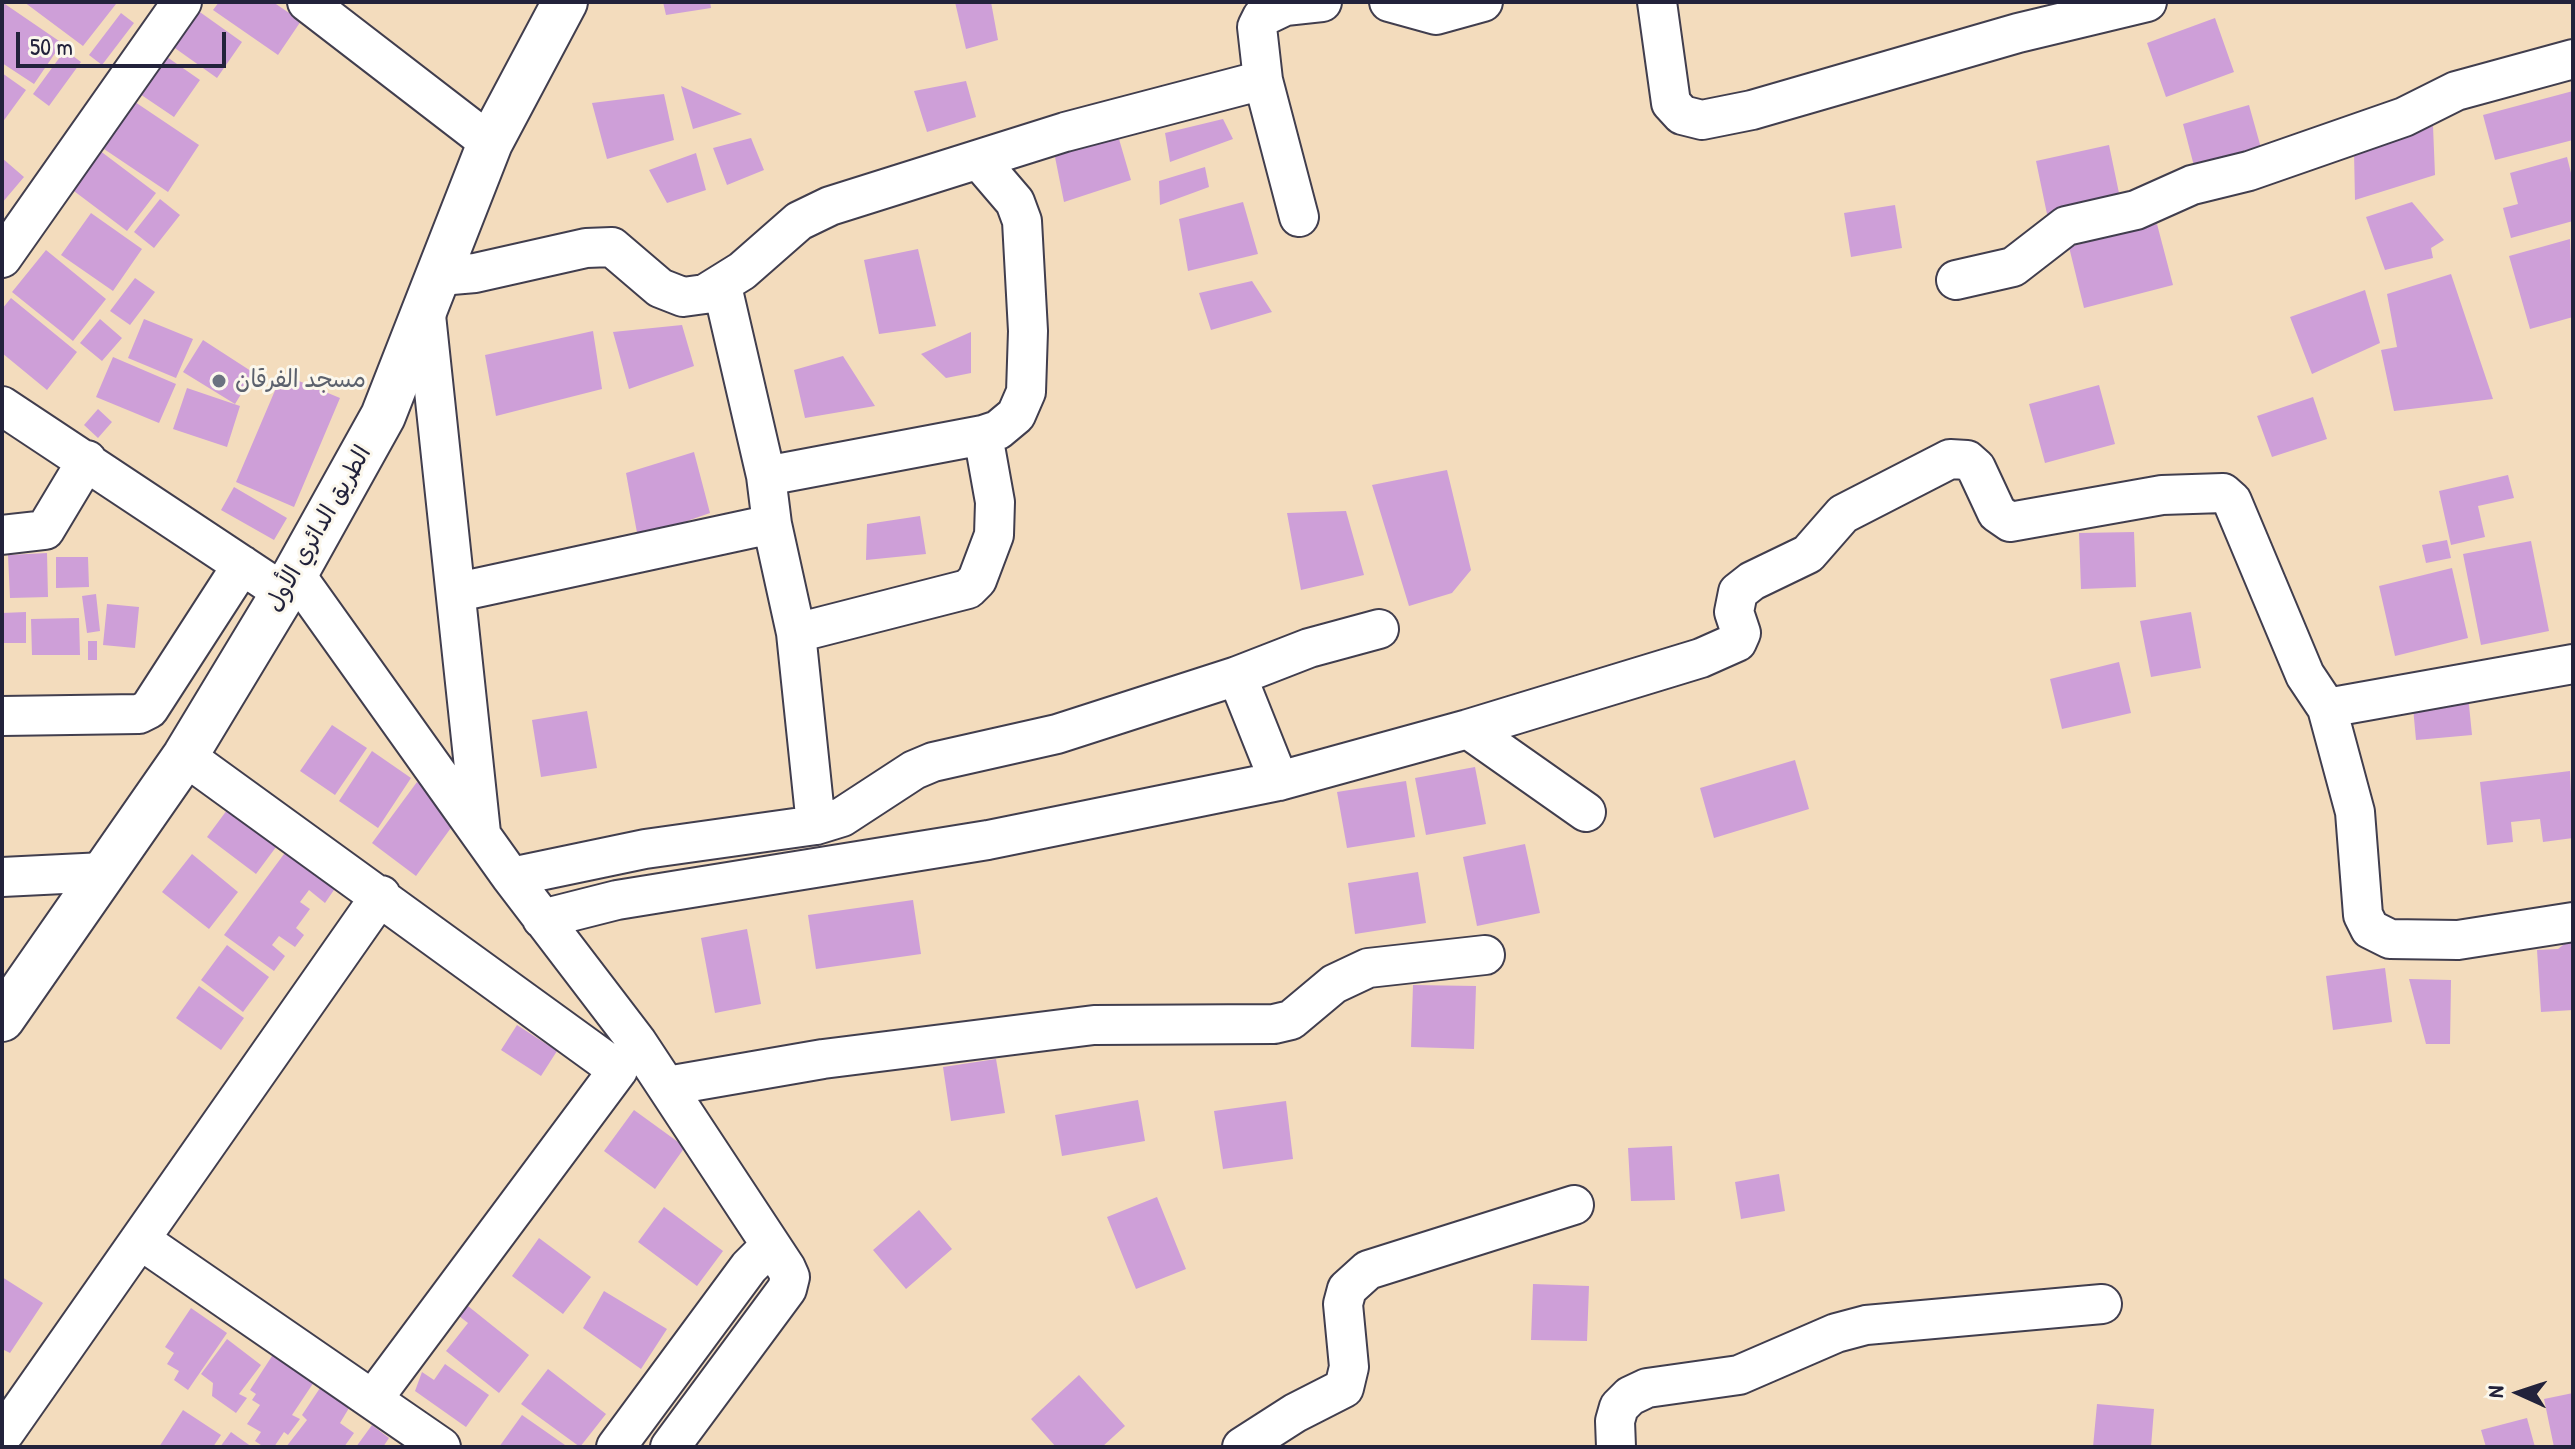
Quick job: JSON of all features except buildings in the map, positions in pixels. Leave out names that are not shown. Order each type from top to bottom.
[{"type":"main road","name":"الطريق الدائري الأول","points":[[2,1019],[185,756],[289,584],[383,416],[433,296],[490,143],[565,2]]},
{"type":"street","points":[[2,258],[182,2]]},
{"type":"street","points":[[307,2],[490,143]]},
{"type":"street","points":[[1299,217],[1263,80],[1257,27],[1262,17],[1285,6],[1322,2]]},
{"type":"street","points":[[1389,2],[1436,15],[1483,2]]},
{"type":"street","points":[[1657,2],[1671,103],[1682,115],[1702,120],[1752,110],[2018,33],[2147,2]]},
{"type":"street","points":[[1956,280],[2013,267],[2066,226],[2136,210],[2192,185],[2249,171],[2404,117],[2456,91],[2573,59]]},
{"type":"street","points":[[482,836],[433,296],[475,273],[586,248],[612,247],[660,288],[683,297],[705,294],[722,286],[799,221],[830,206],[1065,132],[1263,80]]},
{"type":"street","points":[[766,476],[983,435],[998,430],[1016,415],[1026,392],[1028,331],[1022,221],[1015,202],[979,160]]},
{"type":"street","points":[[722,286],[766,476],[772,524],[796,633],[816,825]]},
{"type":"street","points":[[2,406],[242,565],[289,584],[542,919],[628,1056]]},
{"type":"street","points":[[796,633],[968,589],[977,580],[994,535],[995,502],[983,435]]},
{"type":"street","points":[[542,919],[617,900],[988,840],[1279,781],[1468,729],[1701,658],[1737,642],[1741,633],[1734,612],[1738,592],[1752,581],[1808,554],[1843,514],[1950,459],[1967,460],[1976,468],[1997,513],[2010,522],[2162,495],[2223,493],[2232,501],[2305,675],[2327,708],[2355,812],[2363,915],[2370,929],[2390,939],[2458,940],[2573,922]]},
{"type":"street","points":[[2,535],[45,530],[87,460]]},
{"type":"street","points":[[458,592],[772,524]]},
{"type":"street","points":[[2,716],[139,714],[149,709],[242,565]]},
{"type":"street","points":[[511,877],[645,849],[816,825],[842,817],[914,770],[933,762],[1057,734],[1237,676],[1309,648],[1379,629]]},
{"type":"street","points":[[2327,708],[2573,664]]},
{"type":"street","points":[[1237,676],[1279,781]]},
{"type":"street","points":[[1468,729],[1586,812]]},
{"type":"street","points":[[185,756],[381,895],[628,1056],[667,1086],[790,1277],[787,1289],[670,1447]]},
{"type":"street","points":[[2,877],[104,872]]},
{"type":"street","points":[[12,1436],[142,1241],[381,895]]},
{"type":"street","points":[[667,1086],[823,1059],[1094,1025],[1274,1024],[1291,1020],[1334,984],[1368,968],[1485,955]]},
{"type":"street","points":[[373,1399],[628,1056]]},
{"type":"street","points":[[1242,1447],[1295,1413],[1344,1388],[1349,1367],[1343,1304],[1347,1289],[1368,1270],[1574,1205]]},
{"type":"street","points":[[142,1241],[441,1447]]},
{"type":"street","points":[[616,1447],[749,1267],[769,1247]]},
{"type":"street","points":[[1616,1447],[1615,1421],[1619,1407],[1630,1396],[1647,1388],[1739,1375],[1836,1333],[1866,1325],[2102,1304]]},
{"type":"place","name":"مسجد الفرقان","points":[[219,381]]}]
